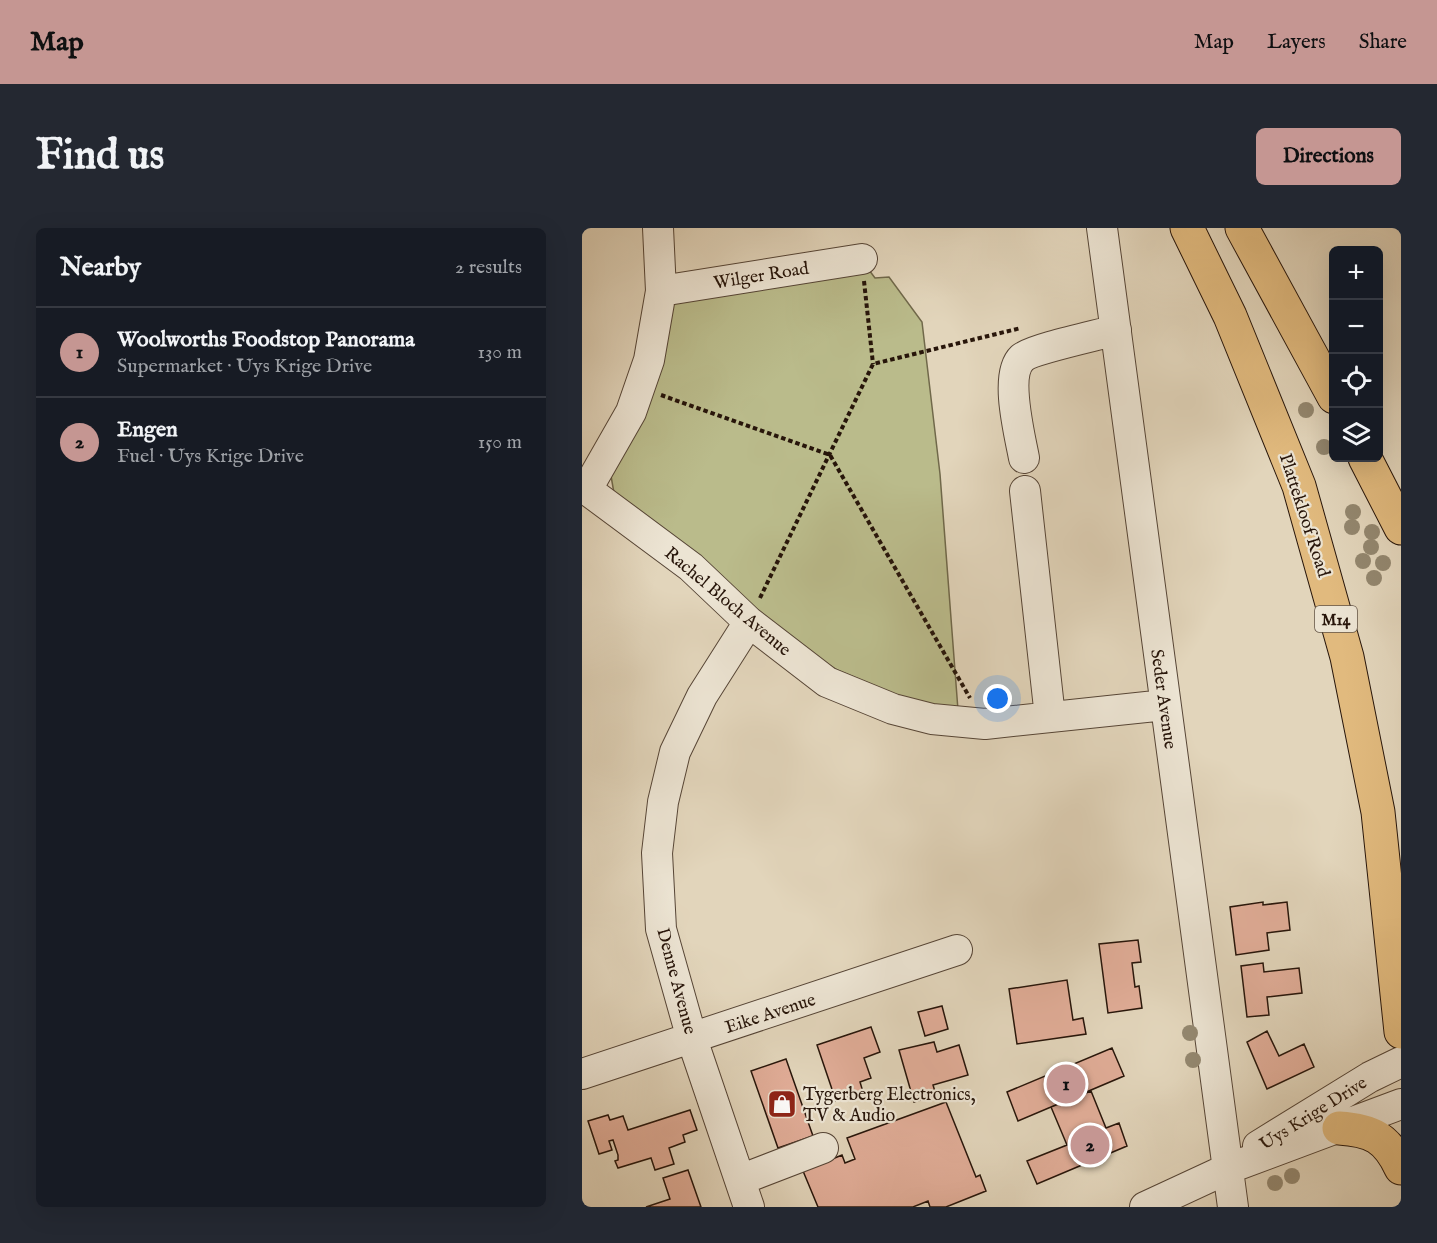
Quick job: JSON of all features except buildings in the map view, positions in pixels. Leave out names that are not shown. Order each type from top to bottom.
[{"type":"main road","name":"Plattekloof Road","points":[[1186,228],[1230,316],[1299,486],[1347,657],[1378,812],[1401,1032]]},
{"type":"main road","points":[[1242,228],[1329,389]]},
{"type":"main road","points":[[1367,462],[1401,528]]},
{"type":"main road","points":[[1339,1128],[1366,1132],[1383,1141],[1395,1155],[1401,1168]]},
{"type":"street","points":[[585,487],[617,437],[640,388],[649,360],[661,291],[658,228]]},
{"type":"street","name":"Seder Avenue","points":[[1102,228],[1233,1207]]},
{"type":"street","name":"Wilger Road","points":[[661,291],[862,259]]},
{"type":"street","points":[[1024,458],[1013,388],[1015,372],[1022,359],[1035,352],[1116,330]]},
{"type":"street","name":"Rachel Bloch Avenue","points":[[585,487],[691,567],[748,622],[827,682],[893,709],[932,719],[985,724],[1165,705]]},
{"type":"street","points":[[1024,491],[1050,717]]},
{"type":"street","name":"Denne Avenue","points":[[745,1193],[692,1039],[661,929],[657,853],[663,802],[675,752],[702,696],[748,622]]},
{"type":"street","name":"Eike Avenue","points":[[582,1074],[957,950]]},
{"type":"street","name":"Uys Krige Drive","points":[[1227,1169],[1277,1133],[1370,1077],[1401,1062]]},
{"type":"street","name":"Uys Krige Drive","points":[[1145,1207],[1227,1169],[1401,1104]]},
{"type":"street","points":[[745,1193],[824,1148]]},
{"type":"path","points":[[748,622],[873,364],[862,259]]},
{"type":"path","points":[[873,364],[1021,328]]},
{"type":"path","points":[[640,388],[830,455],[985,724]]},
{"type":"green space","points":[[869,270],[875,278],[889,277],[922,322],[940,474],[958,710],[908,700],[837,670],[814,656],[614,493],[611,476],[672,305],[679,301]]},
{"type":"place","name":"Woolworths Foodstop Panorama","points":[[1066,1084]]},
{"type":"place","name":"Tygerberg Electronics, TV & Audio","points":[[782,1104]]},
{"type":"place","name":"Engen","points":[[1090,1145]]}]
